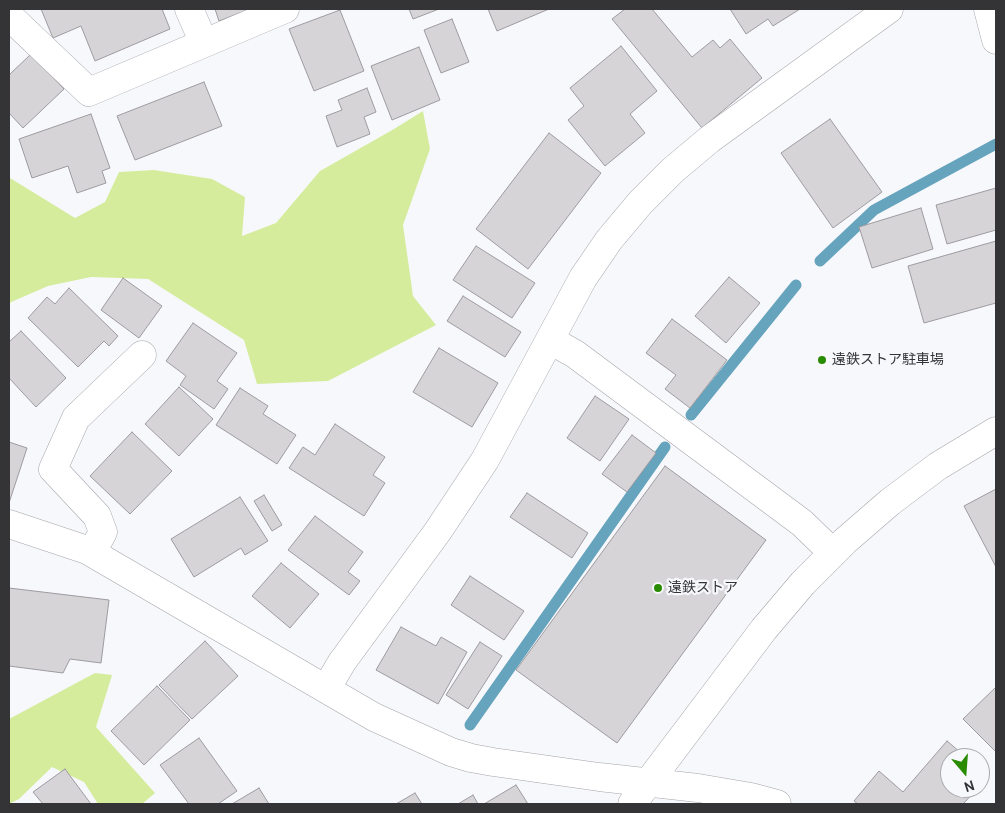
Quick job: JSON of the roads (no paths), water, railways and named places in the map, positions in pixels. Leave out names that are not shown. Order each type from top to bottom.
[{"type":"street","points":[[189,9],[204,43]]},
{"type":"street","points":[[9,16],[89,92],[285,9]]},
{"type":"street","points":[[326,689],[342,662],[438,531],[466,489],[502,431],[582,278],[609,240],[640,203],[673,170],[710,139],[889,9]]},
{"type":"street","points":[[988,9],[996,40]]},
{"type":"street","points":[[550,340],[575,354],[794,517],[833,553]]},
{"type":"street","points":[[92,552],[103,532],[97,516],[53,469],[76,418],[142,355]]},
{"type":"street","points":[[632,804],[764,629],[803,583],[882,508],[938,466],[996,431]]},
{"type":"street","points":[[9,524],[92,552],[326,689],[390,724],[451,752],[471,758],[599,777],[707,790],[778,804]]},
{"type":"waterway","points":[[820,261],[874,210],[996,144]]},
{"type":"waterway","points":[[691,415],[796,285]]},
{"type":"waterway","points":[[470,725],[665,447]]},
{"type":"place","name":"遠鉄ストア駐車場","points":[[822,360]]},
{"type":"place","name":"遠鉄ストア","points":[[658,588]]}]
